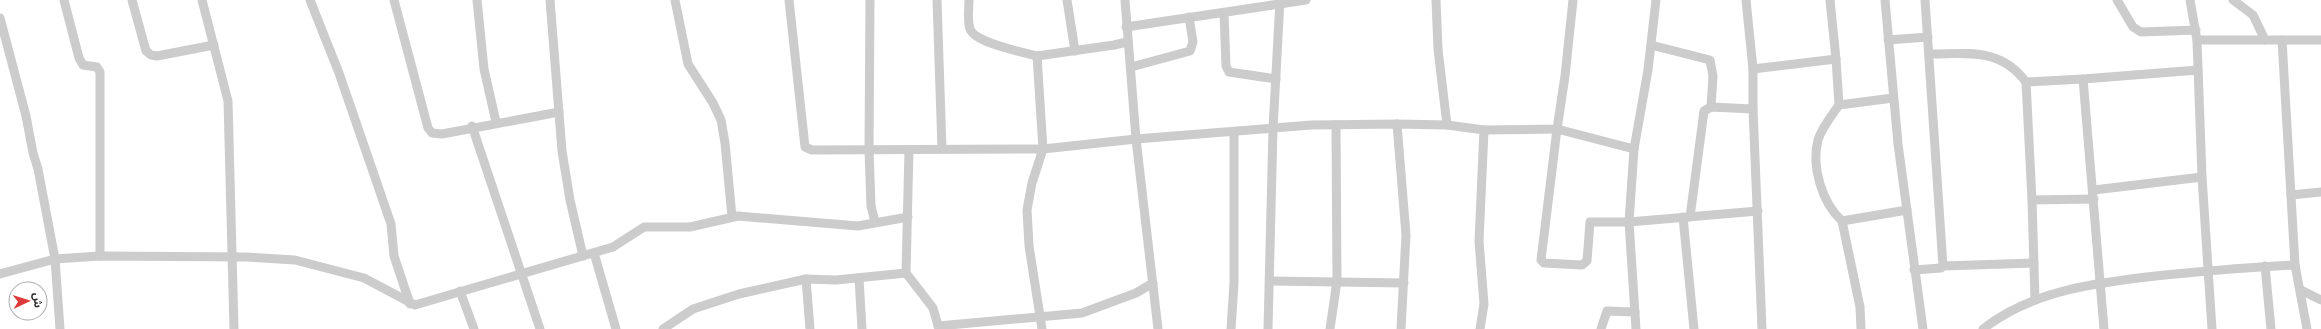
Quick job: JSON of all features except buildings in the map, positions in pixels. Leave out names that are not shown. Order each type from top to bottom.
[{"type":"street","points":[[64,0],[79,58],[83,65],[97,67],[100,72],[100,256]]},
{"type":"street","points":[[132,0],[144,44],[151,55],[157,56],[214,45]]},
{"type":"street","points":[[202,0],[228,101],[234,329]]},
{"type":"street","points":[[310,0],[339,73],[391,224],[394,256],[410,304]]},
{"type":"street","points":[[394,0],[428,128],[432,133],[436,134],[472,126],[559,112]]},
{"type":"street","points":[[478,0],[484,69],[496,122]]},
{"type":"street","points":[[550,0],[562,151],[570,200],[583,256]]},
{"type":"street","points":[[676,0],[688,64],[713,103],[721,120],[725,142],[732,217]]},
{"type":"street","points":[[789,0],[805,146],[812,150],[909,150],[942,148],[1043,149],[1136,139],[1273,129],[1336,125],[1398,124],[1447,125],[1484,130],[1557,129],[1634,149]]},
{"type":"street","points":[[870,0],[870,150],[872,206],[875,222]]},
{"type":"street","points":[[937,0],[942,148]]},
{"type":"street","points":[[969,0],[970,29],[975,35],[987,41],[1036,56],[1127,42]]},
{"type":"street","points":[[1067,0],[1075,51]]},
{"type":"street","points":[[1124,0],[1127,42],[1131,67],[1136,139],[1158,329]]},
{"type":"street","points":[[1126,27],[1224,13],[1268,3],[1306,0]]},
{"type":"street","points":[[1436,0],[1438,49],[1447,125]]},
{"type":"street","points":[[1573,0],[1568,55],[1557,129],[1542,261],[1584,264],[1587,261],[1590,222],[1629,222],[1758,211]]},
{"type":"street","points":[[1636,329],[1629,222],[1634,149],[1651,45],[1656,0]]},
{"type":"street","points":[[1746,0],[1753,69],[1753,109],[1762,329]]},
{"type":"street","points":[[1830,0],[1839,105],[1818,140],[1817,164],[1822,190],[1832,212],[1842,221],[1860,307],[1861,329]]},
{"type":"street","points":[[1885,0],[1893,98],[1914,270],[1923,329]]},
{"type":"street","points":[[1925,0],[1943,266]]},
{"type":"street","points":[[2117,0],[2133,27],[2141,32],[2196,30]]},
{"type":"street","points":[[2190,0],[2197,40],[2202,177],[2212,329]]},
{"type":"street","points":[[2233,0],[2253,15],[2265,40]]},
{"type":"street","points":[[1268,329],[1273,129],[1280,2]]},
{"type":"street","points":[[1224,13],[1227,70],[1229,72],[1276,79]]},
{"type":"street","points":[[0,18],[26,116],[32,153],[38,168],[55,260],[60,329]]},
{"type":"street","points":[[1131,67],[1190,51],[1193,42],[1189,18]]},
{"type":"street","points":[[1888,40],[1928,37]]},
{"type":"street","points":[[2197,40],[2321,40]]},
{"type":"street","points":[[2282,40],[2295,265],[2301,290],[2307,329]]},
{"type":"street","points":[[1651,45],[1710,60],[1713,76],[1711,106]]},
{"type":"street","points":[[1929,54],[1980,55],[1998,58],[2019,73],[2026,82],[2035,300]]},
{"type":"street","points":[[1036,56],[1043,149],[1032,183],[1027,210],[1029,246],[1042,329]]},
{"type":"street","points":[[1753,69],[1836,59]]},
{"type":"street","points":[[2026,82],[2198,70]]},
{"type":"street","points":[[2083,79],[2094,194],[2104,329]]},
{"type":"street","points":[[1839,105],[1893,98]]},
{"type":"street","points":[[1694,329],[1687,217],[1704,111],[1711,106],[1753,109]]},
{"type":"street","points":[[1398,124],[1406,235],[1401,329]]},
{"type":"street","points":[[1330,329],[1337,281],[1336,125]]},
{"type":"street","points":[[472,126],[520,274],[540,329]]},
{"type":"street","points":[[1480,329],[1484,304],[1479,241],[1484,130]]},
{"type":"street","points":[[1231,329],[1234,283],[1234,132]]},
{"type":"street","points":[[909,150],[906,273],[934,308],[939,327],[1082,313],[1136,293],[1153,283]]},
{"type":"street","points":[[2032,200],[2094,194],[2202,177]]},
{"type":"street","points":[[2291,194],[2321,192]]},
{"type":"street","points":[[1842,221],[1907,210]]},
{"type":"street","points":[[0,274],[55,260],[100,256],[295,260],[364,278],[410,304],[424,304],[460,291],[594,253],[620,244],[635,231],[644,227],[690,227],[732,217],[760,217],[858,226],[908,217]]},
{"type":"street","points":[[594,253],[616,329]]},
{"type":"street","points":[[1914,270],[1939,268],[1943,266],[2034,263]]},
{"type":"street","points":[[1983,329],[2000,316],[2035,300],[2101,282],[2209,270],[2295,265]]},
{"type":"street","points":[[2265,266],[2271,329]]},
{"type":"street","points":[[663,329],[693,309],[739,294],[806,279],[859,278],[906,273]]},
{"type":"street","points":[[859,278],[862,329]]},
{"type":"street","points":[[806,279],[810,329]]},
{"type":"street","points":[[1270,281],[1404,283]]},
{"type":"street","points":[[2301,290],[2321,300]]},
{"type":"street","points":[[460,291],[474,329]]},
{"type":"street","points":[[1601,329],[1607,311],[1635,312]]}]
